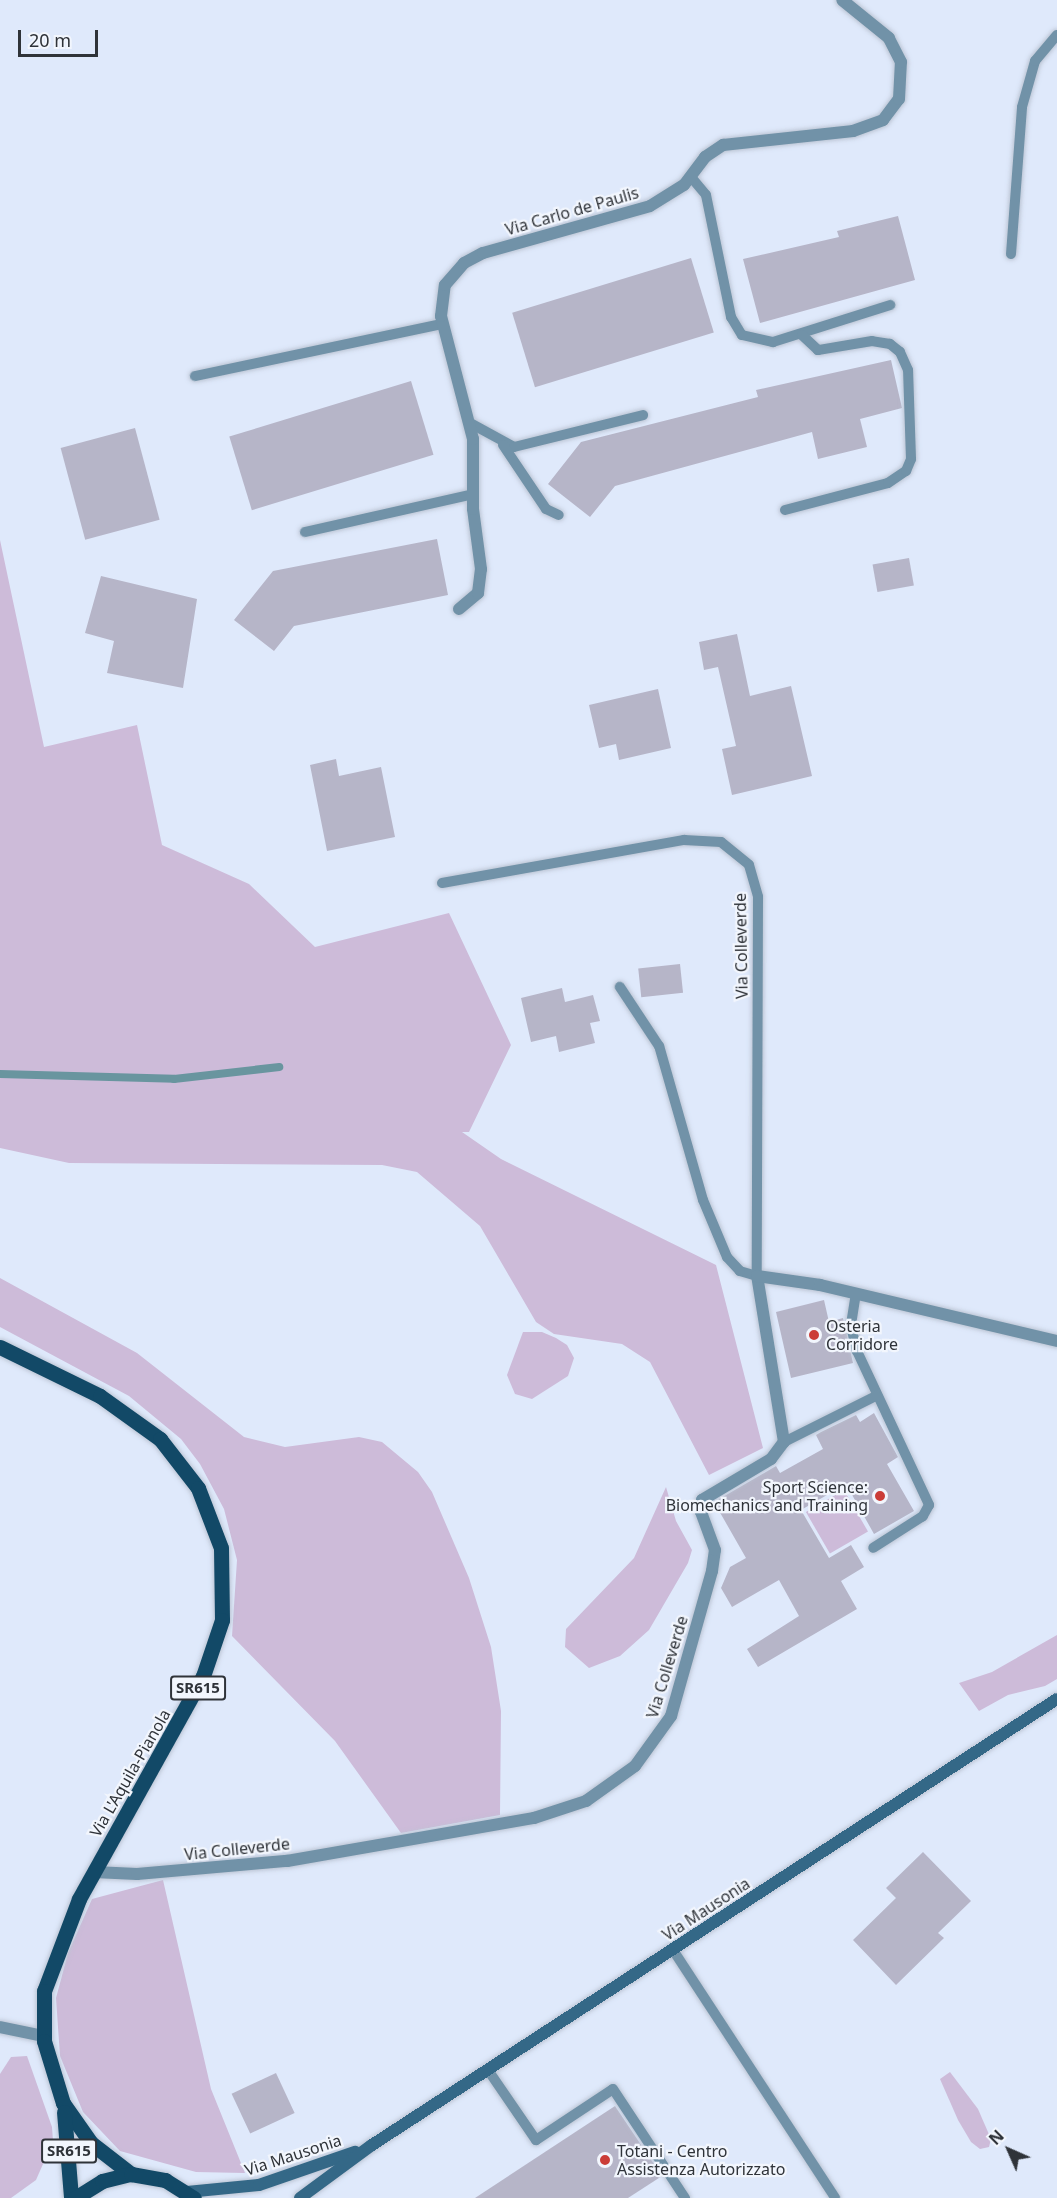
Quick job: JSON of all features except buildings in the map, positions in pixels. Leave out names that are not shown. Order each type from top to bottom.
[{"type":"main road","name":"Via L'Aquila-Pianola","points":[[0,1347],[107,1401],[160,1439],[198,1488],[221,1548],[222,1620],[203,1677],[94,1872],[49,1971],[42,2009],[44,2036],[63,2103],[73,2198]]},
{"type":"main road","name":"Via Mausonia","points":[[300,2198],[372,2145],[1057,1699]]},
{"type":"main road","name":"Via L'Aquila-Pianola","points":[[63,2103],[91,2143],[132,2174]]},
{"type":"main road","name":"Via Mausonia","points":[[190,2195],[276,2181],[372,2145]]},
{"type":"main road","points":[[73,2198],[102,2181],[132,2174],[165,2180],[190,2195]]},
{"type":"street","name":"Via Carlo de Paulis","points":[[459,609],[475,598],[481,578],[473,494],[470,423],[442,324],[441,293],[457,270],[474,258],[638,211],[667,197],[723,145],[853,131],[873,126],[891,112],[903,80],[898,53],[883,32],[842,0]]},
{"type":"street","points":[[758,1276],[856,1293],[1057,1341]]},
{"type":"street","name":"Via Colleverde","points":[[94,1872],[177,1871],[306,1858],[548,1815],[604,1791],[647,1755],[671,1716],[714,1566],[715,1550],[700,1510],[702,1500],[771,1460],[784,1442],[758,1276]]},
{"type":"street","points":[[0,2027],[44,2036]]},
{"type":"lane","points":[[1011,255],[1022,107],[1035,61],[1057,35]]},
{"type":"lane","points":[[691,177],[706,195],[735,328],[761,343],[802,335],[890,305]]},
{"type":"lane","points":[[195,376],[442,324]]},
{"type":"lane","points":[[785,510],[888,483],[906,471],[911,459],[908,370],[900,352],[890,344],[872,341],[818,350],[802,335]]},
{"type":"lane","points":[[503,445],[527,445],[643,415]]},
{"type":"lane","points":[[470,423],[503,445],[546,509],[560,515]]},
{"type":"lane","points":[[305,532],[473,494]]},
{"type":"lane","name":"Via Colleverde","points":[[442,883],[684,840],[721,842],[748,865],[758,897],[758,1276]]},
{"type":"lane","points":[[620,987],[659,1047],[704,1200],[726,1257],[740,1271],[758,1276]]},
{"type":"lane","points":[[856,1293],[852,1334],[876,1396],[929,1509],[873,1548]]},
{"type":"lane","points":[[784,1442],[876,1396]]},
{"type":"lane","points":[[673,1950],[834,2198]]},
{"type":"lane","points":[[488,2070],[536,2140],[613,2089],[686,2198]]},
{"type":"shaded area","points":[[0,540],[44,747],[137,725],[162,845],[249,884],[315,947],[449,913],[511,1045],[469,1132],[462,1132],[501,1159],[716,1265],[763,1448],[709,1475],[650,1362],[622,1344],[554,1334],[536,1322],[480,1226],[417,1172],[382,1165],[69,1163],[0,1148]]},
{"type":"shaded area","points":[[0,1278],[137,1353],[244,1437],[285,1447],[359,1437],[382,1442],[418,1472],[432,1492],[469,1578],[491,1647],[501,1711],[500,1815],[401,1833],[335,1741],[232,1636],[237,1560],[224,1509],[200,1464],[181,1439],[129,1396],[0,1327]]},
{"type":"shaded area","points":[[523,1332],[542,1332],[556,1338],[567,1345],[574,1358],[568,1376],[532,1399],[515,1394],[507,1375]]},
{"type":"shaded area","points":[[666,1487],[676,1521],[692,1550],[688,1563],[649,1630],[620,1656],[589,1668],[565,1647],[566,1629],[634,1558]]},
{"type":"shaded area","points":[[844,1490],[868,1532],[830,1554],[806,1512]]},
{"type":"shaded area","points":[[1057,1635],[1057,1679],[1045,1686],[1008,1695],[979,1711],[959,1683],[992,1672]]},
{"type":"shaded area","points":[[163,1880],[211,2089],[245,2173],[196,2172],[120,2151],[83,2112],[60,2056],[56,1998],[68,1953],[92,1899]]},
{"type":"shaded area","points":[[27,2056],[52,2127],[53,2141],[36,2180],[11,2198],[0,2198],[0,2074],[11,2057]]},
{"type":"shaded area","points":[[950,2072],[978,2109],[991,2139],[989,2147],[980,2149],[971,2142],[958,2120],[940,2079]]},
{"type":"waterway","points":[[0,1074],[174,1079],[279,1067]]},
{"type":"place","name":"Osteria Corridore","points":[[814,1335]]},
{"type":"place","name":"Sport Science: Biomechanics and Training","points":[[880,1496]]},
{"type":"place","name":"Totani - Centro Assistenza Autorizzato","points":[[605,2160]]}]
